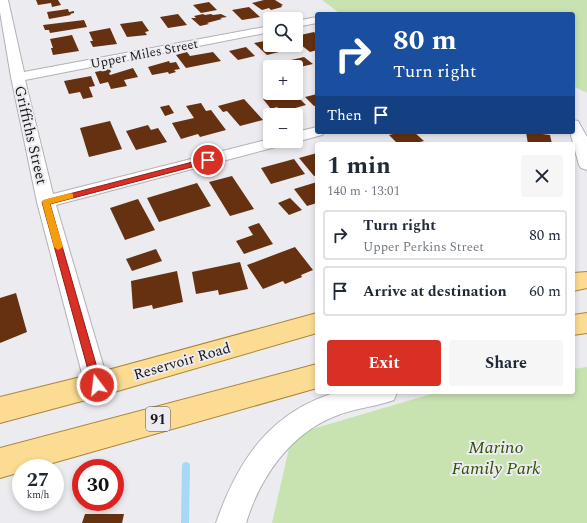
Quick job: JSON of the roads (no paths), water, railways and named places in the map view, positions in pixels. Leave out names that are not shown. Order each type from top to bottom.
[{"type":"main road","points":[[575,282],[587,280]]},
{"type":"main road","points":[[575,325],[587,323]]},
{"type":"main road","name":"Reservoir Road","points":[[0,410],[97,385],[315,324]]},
{"type":"main road","name":"91","points":[[0,463],[315,377]]},
{"type":"street","name":"Griffiths Street","points":[[3,0],[18,77],[46,202],[97,385]]},
{"type":"street","points":[[303,23],[315,20]]},
{"type":"street","name":"Upper Miles Street","points":[[18,77],[263,30]]},
{"type":"street","points":[[575,127],[578,132],[587,165]]},
{"type":"street","points":[[303,135],[315,132]]},
{"type":"street","points":[[46,202],[263,146]]},
{"type":"street","points":[[230,523],[237,502],[253,472],[272,445],[288,430],[309,415],[332,405],[377,394]]},
{"type":"waterway","points":[[185,523],[186,466]]},
{"type":"park label","name":"Marino Family Park","points":[[496,457]]}]
